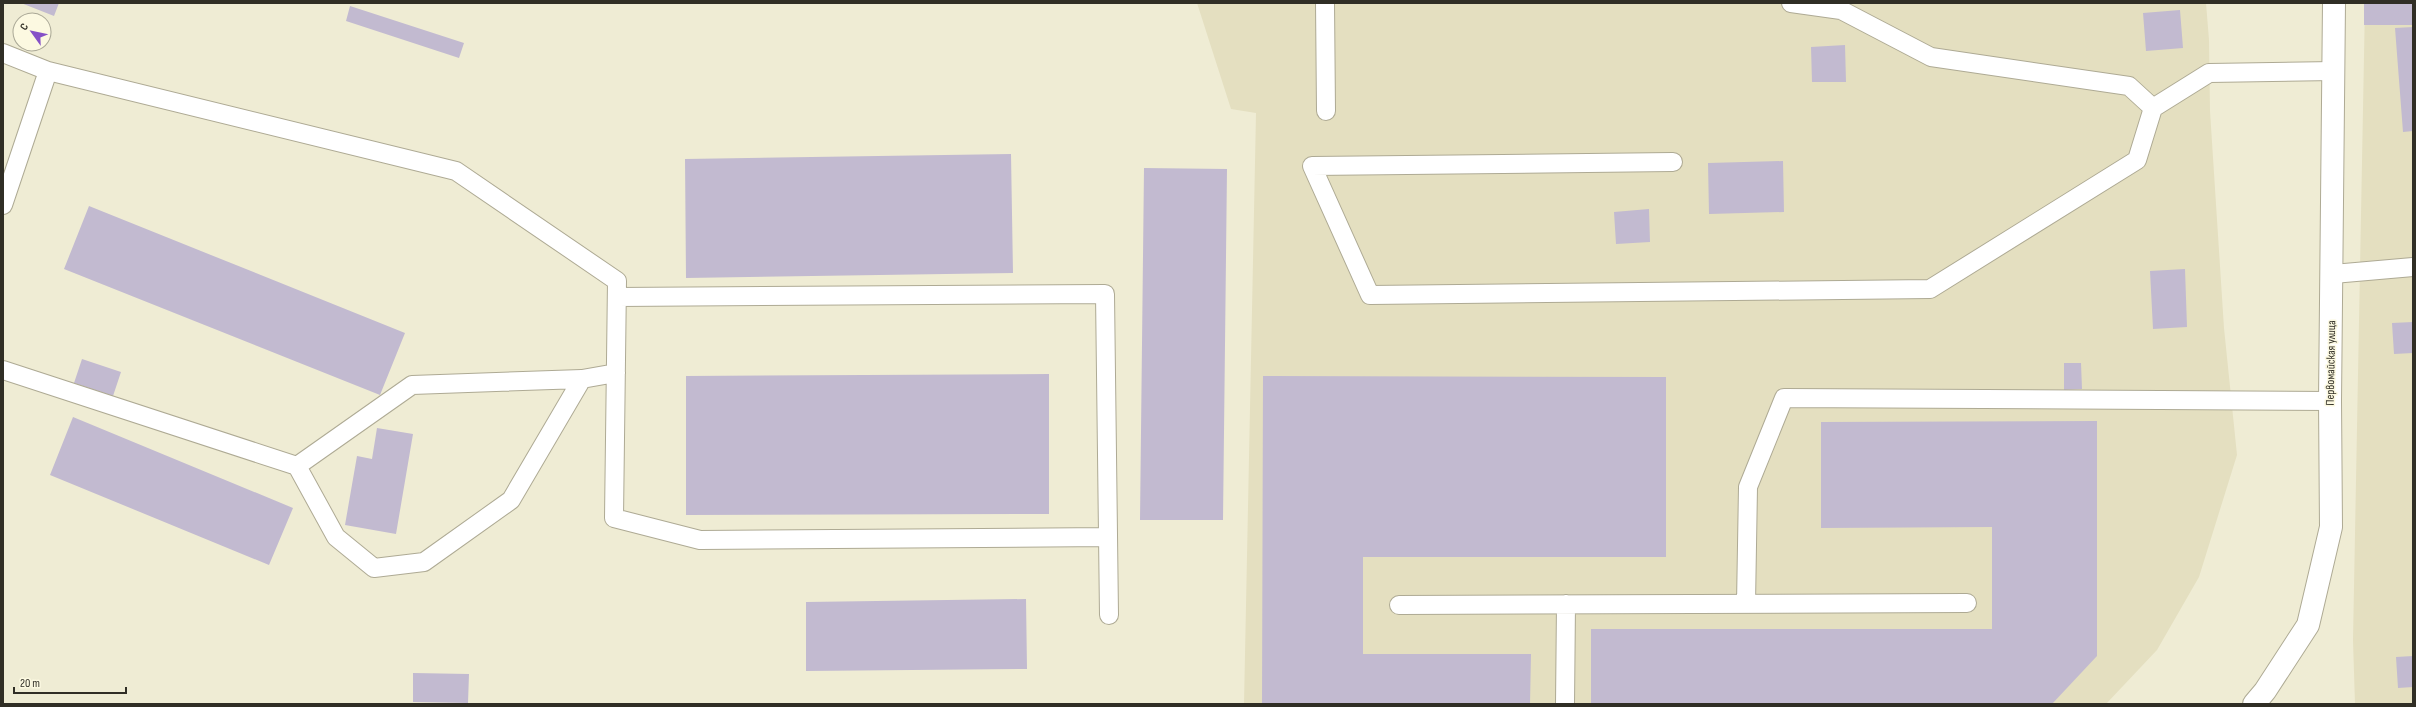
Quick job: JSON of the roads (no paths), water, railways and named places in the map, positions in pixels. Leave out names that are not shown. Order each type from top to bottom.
[{"type":"street","name":"Первомайская улица","points":[[2254,704],[2265,691],[2308,625],[2331,527],[2330,401],[2333,274],[2334,3]]},
{"type":"lane","points":[[1325,3],[1326,111]]},
{"type":"lane","points":[[1791,3],[1841,10],[1931,57],[2129,86],[2153,108]]},
{"type":"lane","points":[[3,53],[48,71],[456,171],[617,281],[614,518],[700,540],[1108,537]]},
{"type":"lane","points":[[3,205],[48,71]]},
{"type":"lane","points":[[1673,162],[1312,166],[1370,295],[1930,289],[2137,160],[2153,108],[2209,73],[2334,71]]},
{"type":"lane","points":[[2333,274],[2413,267]]},
{"type":"lane","points":[[617,297],[1105,294],[1109,615]]},
{"type":"lane","points":[[3,370],[297,466],[336,537],[374,568],[424,562],[512,500],[582,379]]},
{"type":"lane","points":[[297,466],[412,385],[582,379],[616,373]]},
{"type":"lane","points":[[1746,604],[1748,487],[1784,398],[2330,401]]},
{"type":"lane","points":[[1399,605],[1967,603]]},
{"type":"lane","points":[[1565,704],[1566,604]]}]
